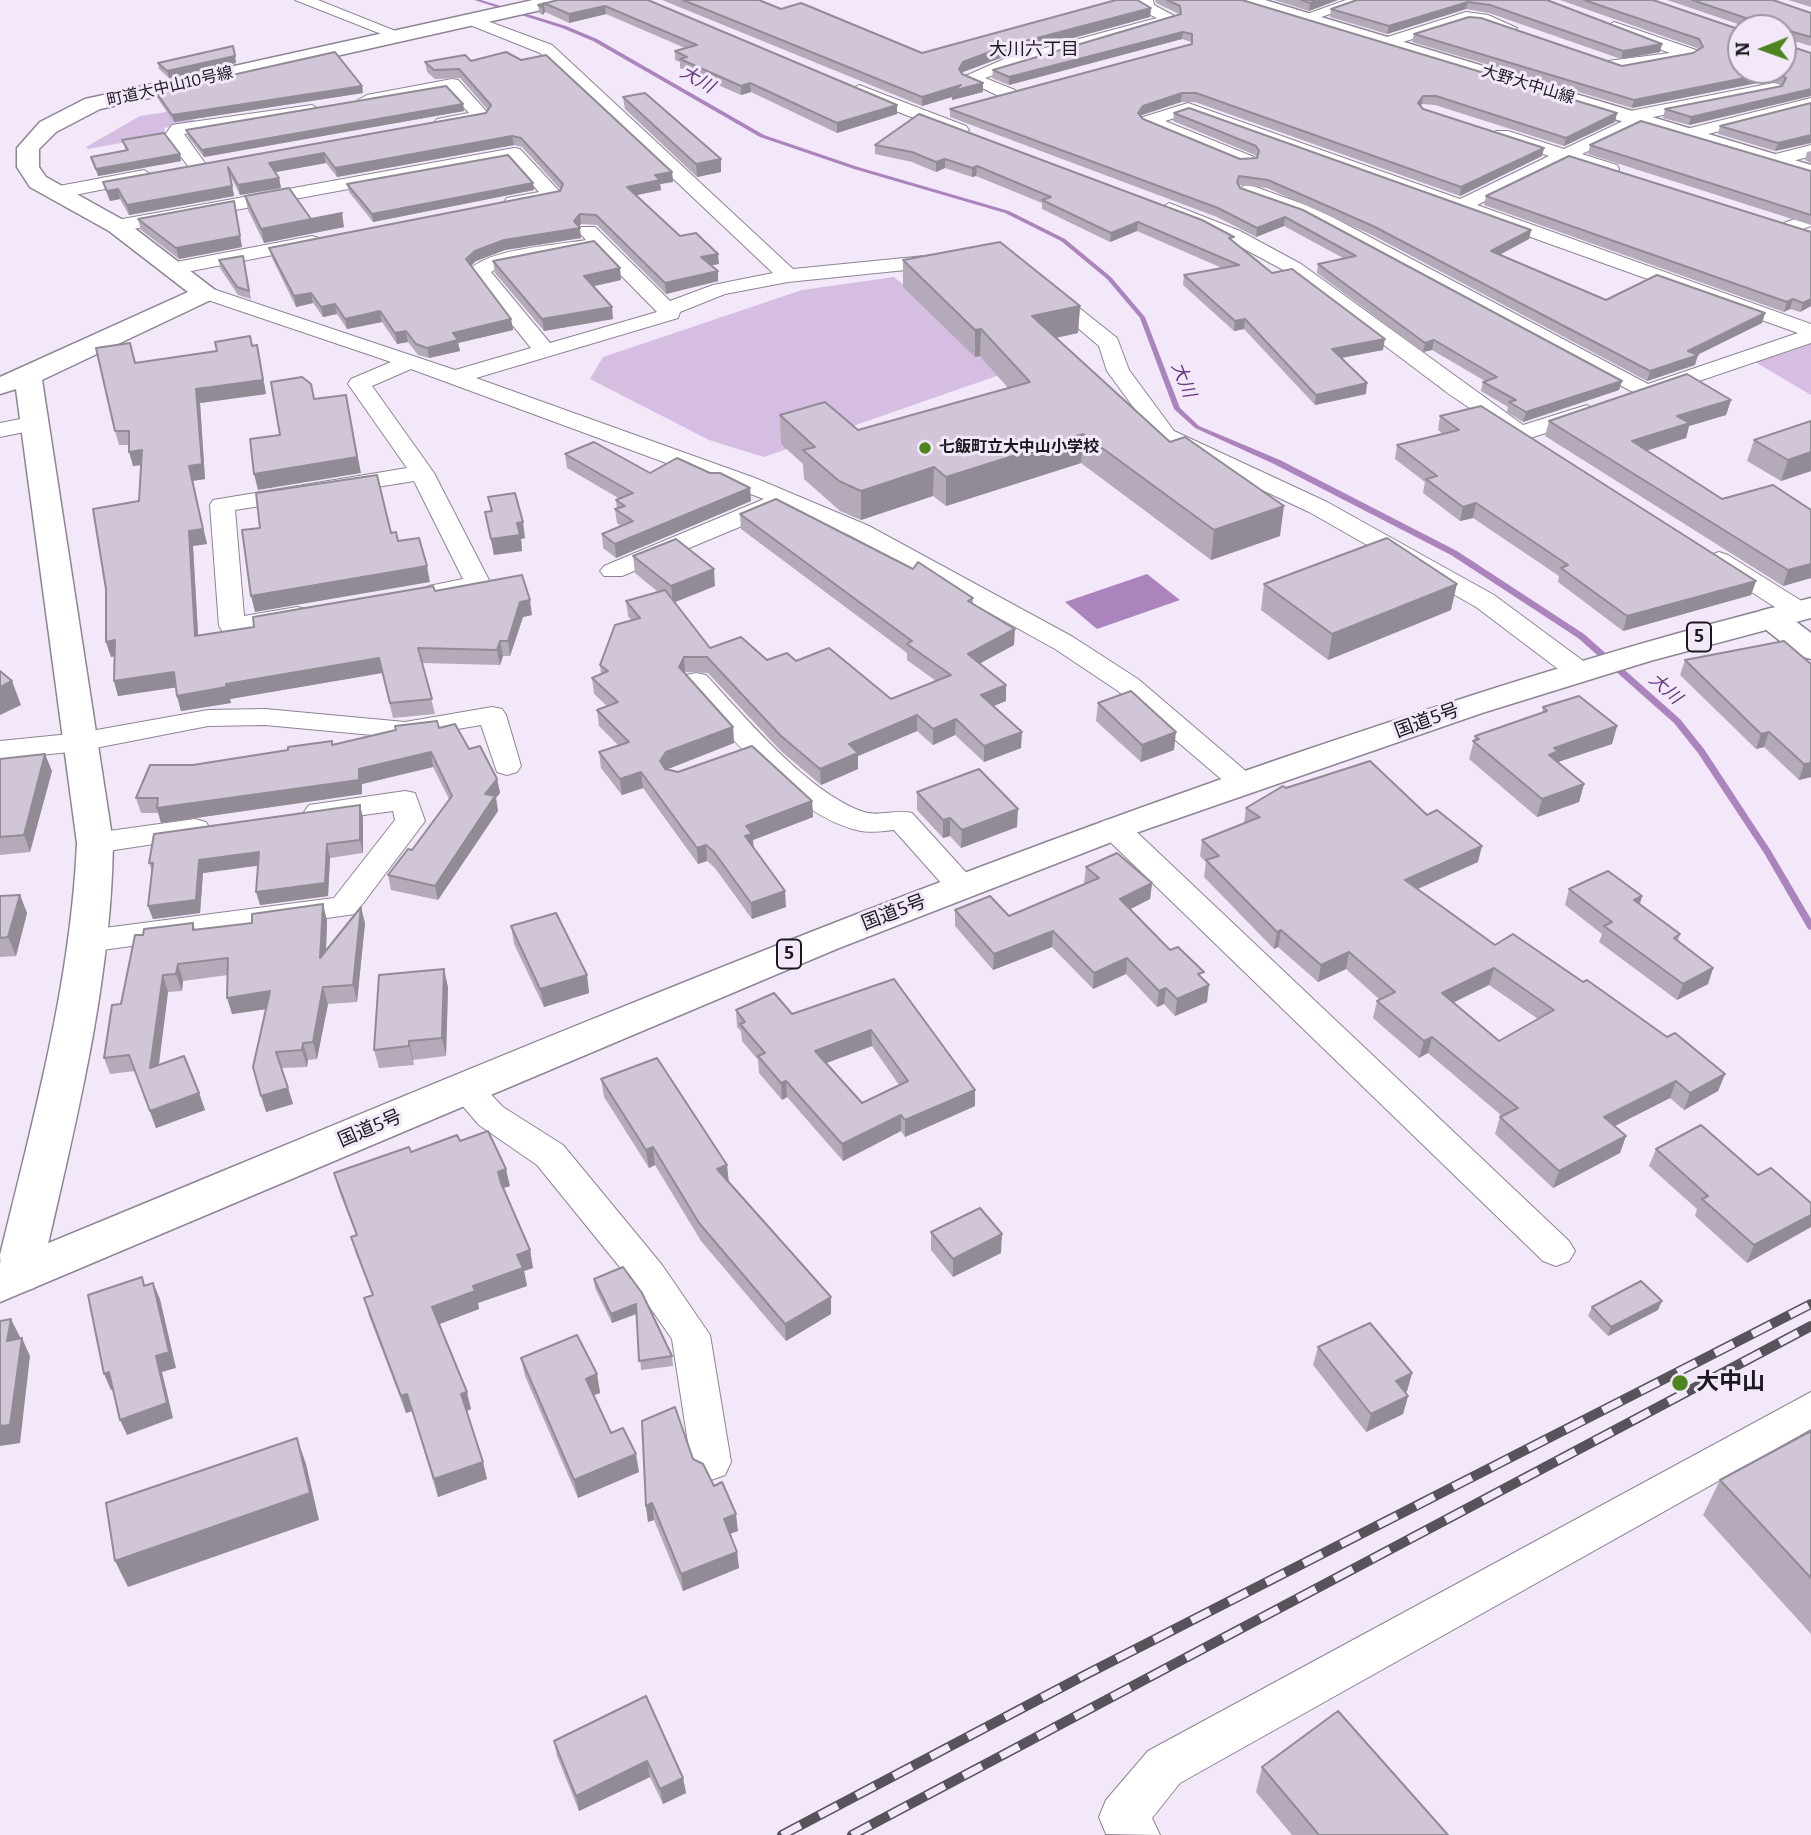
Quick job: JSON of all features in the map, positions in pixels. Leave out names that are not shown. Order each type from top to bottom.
[{"type":"main road","name":"町道大中山10号線","points":[[206,293],[117,226],[38,182],[28,167],[28,148],[48,127],[79,110],[145,92],[559,0]]},
{"type":"main road","name":"大野大中山線","points":[[1245,0],[1811,172]]},
{"type":"main road","points":[[9,1279],[89,941],[95,843],[36,423],[14,381],[206,293]]},
{"type":"main road","points":[[1794,612],[1811,649]]},
{"type":"main road","name":"国道5号","points":[[9,1279],[825,939],[1114,828],[1470,706],[1600,666],[1794,612]]},
{"type":"street","points":[[303,0],[400,36]]},
{"type":"street","points":[[984,100],[1016,92],[970,78],[1010,62],[1172,19],[1146,7],[1145,0]]},
{"type":"street","points":[[1304,18],[1362,0]]},
{"type":"street","points":[[1482,18],[1505,12]]},
{"type":"street","points":[[1387,42],[1466,17],[1482,18],[1520,32]]},
{"type":"street","points":[[479,18],[546,48],[788,276]]},
{"type":"street","points":[[1595,58],[1620,67],[1690,54],[1603,23]]},
{"type":"street","points":[[835,80],[973,135]]},
{"type":"street","points":[[350,103],[452,84],[481,116],[427,126]]},
{"type":"street","points":[[1462,205],[1635,118],[1773,88]]},
{"type":"street","points":[[1688,134],[1811,103]]},
{"type":"street","points":[[1248,161],[1149,121],[1188,107],[1811,331]]},
{"type":"street","points":[[59,192],[205,165],[174,135],[177,129],[324,108]]},
{"type":"street","points":[[923,116],[948,110]]},
{"type":"street","points":[[1478,127],[1632,176]]},
{"type":"street","points":[[1775,160],[1811,150]]},
{"type":"street","points":[[117,226],[513,153],[552,195],[497,206]]},
{"type":"street","points":[[1247,190],[1310,213],[1646,392]]},
{"type":"street","points":[[1147,201],[1209,223],[1293,268],[1464,397],[1545,448]]},
{"type":"street","points":[[1811,219],[1784,225],[1811,234]]},
{"type":"street","points":[[171,269],[334,237]]},
{"type":"street","points":[[452,378],[545,351],[671,314],[593,237],[494,261],[479,271],[545,351]]},
{"type":"street","points":[[667,310],[720,289],[788,276],[835,268],[901,266],[965,257]]},
{"type":"street","points":[[1023,272],[1109,343],[1118,371],[1166,436],[1318,507],[1600,666]]},
{"type":"street","points":[[206,293],[410,362],[786,499],[860,531],[1063,643],[1128,685],[1244,785]]},
{"type":"street","points":[[1522,433],[1811,336]]},
{"type":"street","points":[[410,362],[359,384],[422,473],[478,584],[410,596]]},
{"type":"street","points":[[0,430],[36,423]]},
{"type":"street","points":[[327,610],[232,626],[222,505],[422,473]]},
{"type":"street","points":[[613,570],[786,499]]},
{"type":"street","points":[[1697,546],[1794,612]]},
{"type":"street","points":[[696,681],[747,752],[859,822],[901,820],[962,887]]},
{"type":"street","points":[[0,750],[80,742],[208,718],[286,718],[405,730],[492,715],[507,766]]},
{"type":"street","points":[[89,941],[344,907],[410,821],[405,800],[297,815]]},
{"type":"street","points":[[95,843],[230,824]]},
{"type":"street","points":[[1114,828],[1556,1251]]},
{"type":"street","points":[[465,1089],[491,1116],[550,1155],[649,1276],[691,1335],[712,1462]]},
{"type":"street","points":[[1136,1835],[1123,1817],[1164,1767],[1811,1409]]},
{"type":"shaded area","points":[[186,109],[196,122],[164,128],[166,135],[88,149],[86,147],[140,116]]},
{"type":"shaded area","points":[[894,277],[1008,372],[764,457],[709,440],[590,379],[603,357],[802,290]]},
{"type":"shaded area","points":[[1811,342],[1811,395],[1755,362]]},
{"type":"shaded area","points":[[1147,574],[1180,600],[1097,629],[1065,602]]},
{"type":"building","points":[[558,0],[648,0],[897,105],[837,123],[750,83],[741,86],[680,59],[687,57],[675,51],[697,45],[605,6],[569,14],[545,3]]},
{"type":"building","points":[[683,0],[759,0],[781,9],[801,3],[922,53],[1116,0],[1137,0],[1151,8],[1003,47],[963,62],[959,69],[962,74],[983,83],[953,91],[961,85],[922,97]]},
{"type":"building","points":[[1167,0],[1242,0],[1617,113],[1566,138],[1436,96],[1423,96],[1418,103],[1423,109],[1544,148],[1461,187],[1196,93],[1182,93],[1143,106],[1138,113],[1143,119],[1240,159],[1257,158],[1259,151],[1256,146],[1174,113],[1189,108],[1531,230],[1491,251],[1606,300],[1657,275],[1765,313],[1688,351],[1698,355],[1650,371],[1373,226],[1268,180],[1239,176],[1237,182],[1240,188],[1303,210],[1622,381],[1526,412],[1509,402],[1516,400],[1483,382],[1497,377],[1434,340],[1425,343],[1318,264],[1356,256],[1285,217],[1257,228],[1218,208],[950,109],[1192,44],[1192,34],[1183,32],[1009,77],[993,70],[1181,14],[1180,6]]},
{"type":"building","points":[[1357,0],[1547,0],[1662,44],[1623,51],[1490,5],[1468,2],[1389,26],[1331,9]]},
{"type":"building","points":[[1584,0],[1653,0],[1727,25],[1727,82],[1634,100],[1414,34],[1469,17],[1481,18],[1622,66],[1693,53],[1703,47],[1699,39]]},
{"type":"building","points":[[1692,0],[1773,0],[1811,13],[1811,37],[1797,33],[1797,14],[1734,14]]},
{"type":"building","points":[[233,46],[235,56],[167,71],[158,63]]},
{"type":"building","points":[[1797,48],[1811,53],[1811,89],[1691,117],[1665,109],[1797,84]]},
{"type":"building","points":[[335,52],[362,86],[172,115],[156,92],[185,88],[183,86]]},
{"type":"building","points":[[506,52],[521,60],[546,55],[672,172],[655,175],[660,180],[627,187],[680,236],[696,233],[718,254],[701,257],[718,271],[665,283],[596,215],[580,214],[574,221],[580,228],[504,240],[475,251],[466,259],[511,319],[453,333],[458,340],[427,348],[416,344],[406,331],[395,333],[380,311],[345,319],[335,304],[321,307],[311,293],[294,296],[269,248],[560,191],[563,184],[521,138],[512,136],[335,168],[324,153],[269,163],[279,178],[238,185],[228,167],[232,186],[127,205],[118,189],[107,191],[103,182],[486,113],[491,105],[459,69],[434,70],[425,62],[465,55],[471,61]]},
{"type":"building","points":[[446,86],[463,104],[202,150],[186,130]]},
{"type":"building","points":[[645,93],[721,159],[696,164],[623,97]]},
{"type":"building","points":[[1811,103],[1811,135],[1778,143],[1720,126]]},
{"type":"building","points":[[919,114],[1202,220],[1234,237],[1229,238],[1272,273],[1292,269],[1385,339],[1332,349],[1367,383],[1316,395],[1245,319],[1235,321],[1184,275],[1239,265],[1138,222],[1111,233],[1042,200],[1051,197],[977,166],[972,168],[945,159],[936,162],[912,152],[875,145]]},
{"type":"building","points":[[1641,121],[1811,171],[1811,215],[1590,145]]},
{"type":"building","points":[[164,133],[180,154],[96,169],[91,157],[128,150],[122,140]]},
{"type":"building","points":[[508,155],[533,183],[372,214],[347,184]]},
{"type":"building","points":[[1569,156],[1811,232],[1811,299],[1803,303],[1793,299],[1787,302],[1486,196]]},
{"type":"building","points":[[289,188],[311,219],[342,213],[261,229],[245,196]]},
{"type":"building","points":[[234,201],[240,236],[176,248],[138,219]]},
{"type":"building","points":[[594,241],[620,268],[584,276],[612,307],[542,319],[493,261]]},
{"type":"building","points":[[1000,242],[1080,306],[1032,316],[1170,442],[1185,437],[1284,506],[1214,530],[1083,434],[946,477],[934,467],[861,491],[839,481],[803,450],[815,447],[780,415],[825,402],[858,430],[1030,382],[981,329],[975,330],[903,260]]},
{"type":"building","points":[[243,256],[249,291],[237,287],[219,260]]},
{"type":"building","points":[[250,336],[252,346],[257,345],[263,380],[196,389],[202,464],[189,466],[203,529],[189,531],[195,636],[254,627],[253,617],[433,586],[435,591],[522,575],[530,600],[520,602],[508,641],[500,641],[497,650],[418,648],[432,699],[390,703],[379,658],[226,684],[226,687],[177,696],[174,672],[114,681],[115,640],[106,642],[106,589],[93,509],[139,501],[142,450],[129,452],[129,431],[115,431],[96,348],[130,343],[135,363],[217,351],[215,342]]},
{"type":"building","points":[[1687,374],[1731,400],[1677,416],[1690,423],[1632,441],[1722,499],[1773,485],[1811,510],[1811,564],[1788,570],[1549,421]]},
{"type":"building","points":[[302,377],[311,384],[314,399],[346,395],[357,457],[254,474],[250,439],[280,435],[271,382]]},
{"type":"building","points":[[1481,406],[1756,581],[1627,616],[1561,568],[1568,565],[1476,503],[1463,507],[1426,479],[1437,476],[1397,445],[1459,430],[1440,416]]},
{"type":"building","points":[[1811,421],[1811,452],[1788,460],[1754,440]]},
{"type":"building","points":[[594,442],[650,473],[677,458],[710,473],[720,473],[750,488],[615,544],[602,534],[633,521],[615,509],[625,506],[616,500],[633,493],[565,454]]},
{"type":"building","points":[[377,475],[391,533],[396,532],[398,541],[419,538],[427,566],[251,596],[242,530],[260,528],[256,493]]},
{"type":"building","points":[[515,493],[523,522],[517,523],[520,535],[491,539],[485,512],[492,511],[488,497]]},
{"type":"building","points":[[776,499],[913,569],[918,562],[973,598],[968,601],[1015,629],[968,654],[1006,685],[981,695],[1022,732],[984,746],[956,719],[933,729],[917,715],[849,744],[858,753],[820,769],[780,735],[707,657],[684,657],[679,667],[733,727],[666,752],[660,761],[665,769],[678,772],[752,746],[812,801],[746,826],[752,834],[745,836],[785,891],[751,903],[714,852],[706,845],[697,848],[641,772],[620,779],[599,752],[629,742],[597,710],[618,702],[592,678],[608,671],[600,665],[615,625],[640,618],[626,601],[665,590],[710,648],[741,637],[767,660],[787,653],[796,661],[829,648],[891,699],[951,675],[907,644],[912,641],[740,514]]},
{"type":"building","points":[[1387,538],[1457,584],[1332,634],[1264,584]]},
{"type":"building","points":[[676,539],[714,569],[671,586],[633,556]]},
{"type":"building","points":[[1784,641],[1811,664],[1811,763],[1804,764],[1769,732],[1761,734],[1685,660]]},
{"type":"building","points":[[0,671],[12,681],[0,687]]},
{"type":"building","points":[[1131,691],[1176,732],[1142,745],[1098,703]]},
{"type":"building","points":[[1579,696],[1617,726],[1554,748],[1558,751],[1549,755],[1584,784],[1542,799],[1473,741],[1479,739],[1475,736],[1547,711],[1543,707]]},
{"type":"building","points":[[437,721],[439,728],[455,724],[469,749],[480,746],[497,779],[485,794],[495,796],[435,886],[388,875],[408,849],[412,850],[452,796],[431,752],[359,769],[359,780],[157,808],[158,798],[136,798],[150,765],[193,765],[288,750],[288,747],[332,741],[332,745],[396,730],[395,726]]},
{"type":"building","points":[[45,754],[24,835],[0,837],[0,759]]},
{"type":"building","points":[[1370,761],[1427,815],[1437,810],[1482,846],[1405,880],[1495,945],[1513,934],[1583,982],[1587,980],[1667,1037],[1675,1033],[1725,1074],[1690,1093],[1676,1081],[1604,1117],[1626,1136],[1559,1171],[1500,1117],[1518,1108],[1432,1037],[1424,1041],[1377,1001],[1395,992],[1349,952],[1321,965],[1281,930],[1277,932],[1206,860],[1219,856],[1202,840],[1260,817],[1246,808],[1283,786],[1286,788]],"holes":[[[1494,968],[1554,1010],[1499,1041],[1442,993]]]},
{"type":"building","points":[[979,769],[1018,809],[962,830],[950,818],[943,820],[917,792]]},
{"type":"building","points":[[360,805],[360,840],[327,844],[325,883],[256,892],[259,852],[199,860],[196,900],[148,906],[153,863],[149,863],[154,834]]},
{"type":"building","points":[[1117,853],[1152,883],[1120,899],[1170,950],[1178,947],[1204,972],[1198,974],[1209,985],[1177,999],[1166,988],[1159,991],[1127,958],[1094,973],[1053,931],[994,954],[955,910],[990,896],[1009,916],[1099,878],[1086,867]]},
{"type":"building","points":[[1608,871],[1642,896],[1634,900],[1680,934],[1674,938],[1713,968],[1683,984],[1604,926],[1612,922],[1569,889]]},
{"type":"building","points":[[20,895],[8,937],[0,938],[0,896]]},
{"type":"building","points":[[323,904],[320,958],[361,907],[353,985],[323,987],[313,1042],[303,1043],[302,1050],[276,1052],[288,1088],[261,1096],[253,1067],[270,991],[227,998],[228,958],[178,964],[176,974],[163,975],[150,1068],[184,1056],[199,1093],[150,1111],[129,1055],[104,1058],[112,1005],[121,1004],[135,935],[143,935],[144,929],[193,923],[193,930],[252,923],[252,914]]},
{"type":"building","points":[[556,913],[587,975],[540,989],[511,926]]},
{"type":"building","points":[[444,969],[442,1038],[409,1041],[409,1046],[374,1050],[379,975]]},
{"type":"building","points":[[894,979],[975,1090],[905,1120],[901,1115],[842,1144],[786,1081],[781,1083],[758,1056],[765,1053],[740,1024],[745,1022],[736,1010],[774,993],[792,1014]],"holes":[[[871,1030],[908,1081],[862,1103],[815,1051]]]},
{"type":"building","points":[[657,1058],[727,1165],[717,1169],[831,1297],[785,1324],[699,1223],[653,1147],[646,1150],[601,1079]]},
{"type":"building","points":[[1701,1125],[1758,1175],[1771,1168],[1811,1203],[1811,1215],[1754,1245],[1702,1199],[1708,1196],[1656,1149]]},
{"type":"building","points":[[488,1131],[506,1169],[498,1172],[501,1183],[530,1250],[517,1255],[523,1268],[473,1286],[475,1291],[432,1307],[467,1392],[461,1394],[483,1462],[434,1479],[407,1394],[401,1396],[364,1298],[373,1295],[351,1237],[357,1235],[334,1173],[409,1147],[411,1152],[457,1135],[460,1141]]},
{"type":"building","points":[[980,1208],[1002,1234],[953,1259],[931,1232]]},
{"type":"building","points":[[623,1267],[642,1293],[672,1356],[639,1361],[636,1304],[611,1314],[594,1279]]},
{"type":"building","points":[[142,1277],[144,1286],[153,1283],[169,1352],[156,1356],[167,1403],[120,1420],[109,1372],[104,1374],[88,1295]]},
{"type":"building","points":[[1641,1281],[1662,1301],[1611,1327],[1592,1307]]},
{"type":"building","points":[[11,1319],[7,1341],[22,1338],[10,1425],[0,1426],[0,1321]]},
{"type":"building","points":[[1370,1323],[1412,1373],[1396,1381],[1408,1396],[1371,1414],[1318,1347]]},
{"type":"building","points":[[577,1335],[597,1374],[586,1379],[611,1433],[623,1428],[636,1454],[574,1480],[521,1358]]},
{"type":"building","points":[[675,1407],[693,1459],[703,1464],[714,1486],[722,1482],[736,1514],[724,1519],[737,1552],[681,1574],[652,1503],[646,1506],[642,1421]]},
{"type":"building","points":[[1811,1431],[1811,1578],[1720,1480]]},
{"type":"building","points":[[297,1438],[310,1493],[115,1561],[106,1503]]},
{"type":"building","points":[[646,1696],[683,1778],[660,1789],[647,1761],[576,1796],[554,1741]]},
{"type":"building","points":[[1338,1711],[1448,1835],[1319,1835],[1262,1767]]},
{"type":"waterway","name":"大川","points":[[476,0],[564,27],[595,40],[762,136],[856,168],[1007,212],[1063,240],[1109,278],[1143,318],[1177,409],[1197,427],[1277,462],[1454,553],[1581,636],[1677,721],[1701,751],[1768,853],[1811,927]]},
{"type":"railway","points":[[782,1835],[1083,1676],[1811,1304]]},
{"type":"railway","points":[[852,1835],[1811,1326]]},
{"type":"place","name":"七飯町立大中山小学校","points":[[925,448]]},
{"type":"place","name":"大中山","points":[[1680,1383]]},
{"type":"district","name":"大川六丁目","points":[[1034,50]]}]
